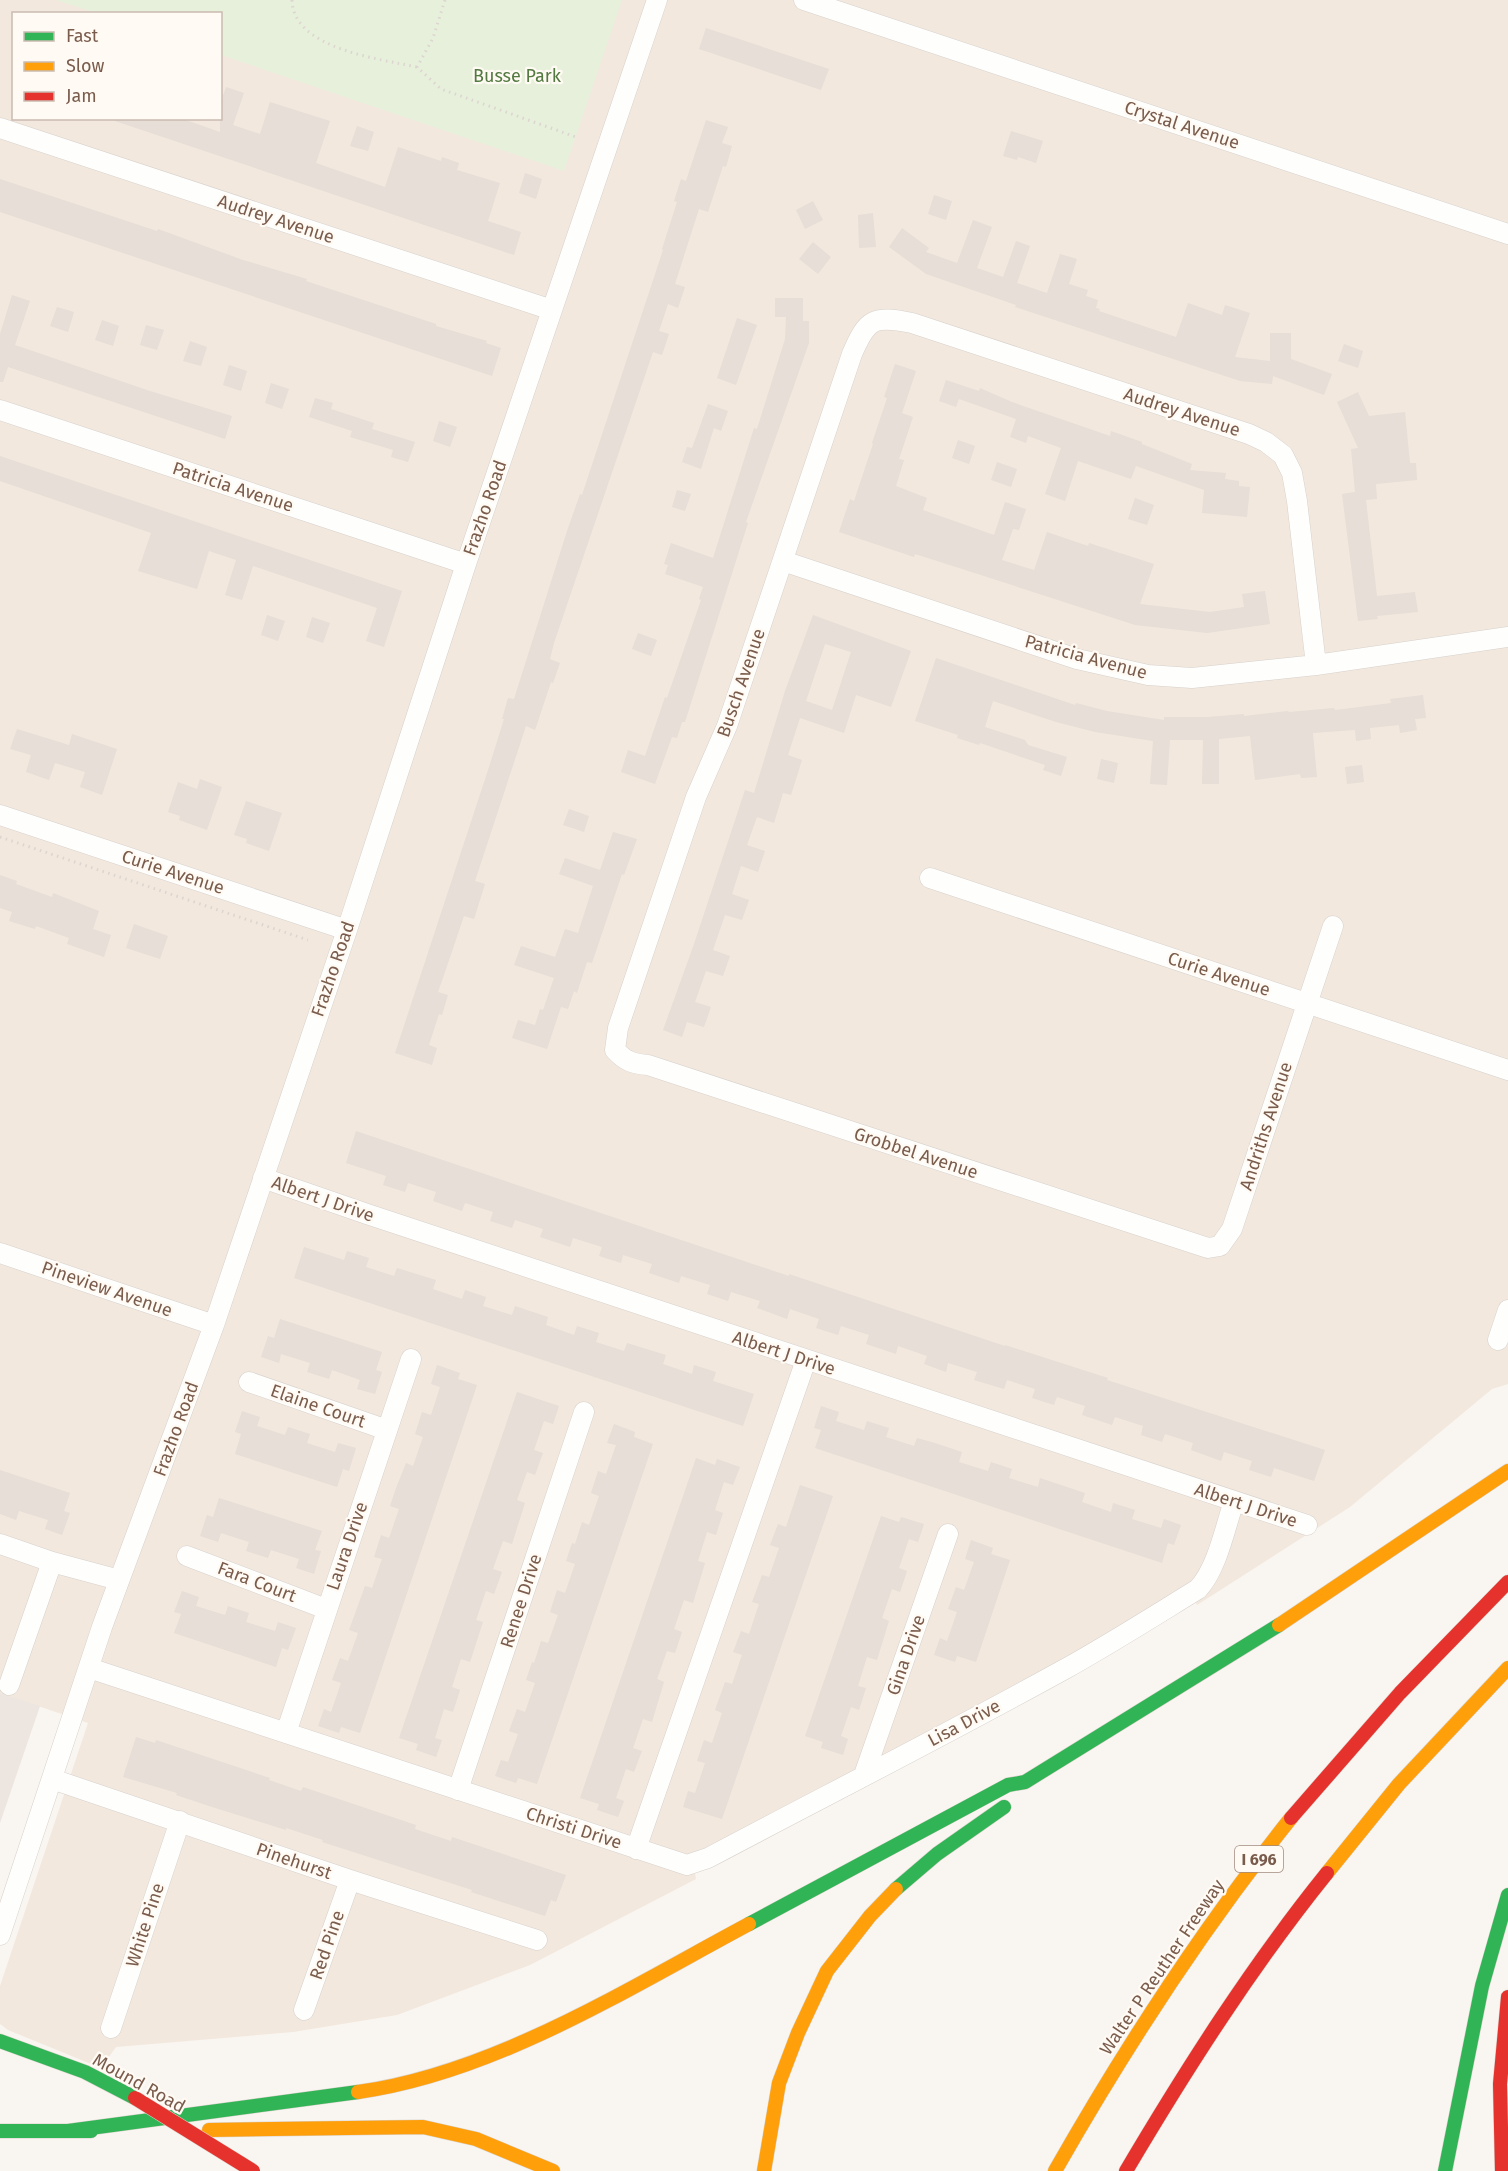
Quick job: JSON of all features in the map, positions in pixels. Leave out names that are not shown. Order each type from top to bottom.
[{"type":"main road","points":[[68,2131],[364,2091],[424,2077],[483,2058],[551,2030],[1008,1785],[1025,1782],[1285,1621],[1508,1471]]},
{"type":"main road","name":"Walter P Reuther Freeway","points":[[1055,2171],[1085,2118],[1162,1996],[1229,1899],[1272,1842],[1371,1725],[1439,1651],[1508,1582]]},
{"type":"main road","points":[[1126,2171],[1183,2075],[1298,1909],[1400,1784],[1508,1668]]},
{"type":"main road","points":[[764,2171],[779,2083],[798,2033],[827,1971],[863,1924],[901,1884],[937,1854],[1015,1799],[1025,1782]]},
{"type":"main road","points":[[1445,2171],[1482,1986],[1508,1895]]},
{"type":"main road","points":[[1502,2171],[1498,2118],[1502,2038],[1508,1997]]},
{"type":"main road","name":"Mound Road","points":[[0,2042],[86,2072],[135,2098],[252,2171]]},
{"type":"main road","points":[[0,2131],[423,2127],[476,2139],[512,2152],[553,2171]]},
{"type":"street","name":"Frazho Road","points":[[0,1935],[119,1580],[214,1325],[347,930],[466,564],[657,0]]},
{"type":"street","name":"Crystal Avenue","points":[[804,0],[1508,234]]},
{"type":"street","name":"Audrey Avenue","points":[[0,128],[552,310]]},
{"type":"street","name":"Audrey Avenue","points":[[874,321],[888,318],[912,323],[1238,431],[1266,442],[1283,455],[1292,473],[1297,501],[1316,665]]},
{"type":"street","name":"Busch Avenue","points":[[615,1050],[618,1028],[696,797],[727,726],[852,354],[862,331],[874,321]]},
{"type":"street","name":"Patricia Avenue","points":[[0,410],[466,564]]},
{"type":"street","name":"Patricia Avenue","points":[[783,561],[1077,659],[1125,671],[1174,678],[1316,665],[1508,637]]},
{"type":"street","name":"Curie Avenue","points":[[0,814],[347,930]]},
{"type":"street","name":"Curie Avenue","points":[[930,878],[1508,1070]]},
{"type":"street","name":"Andriths Avenue","points":[[1220,1246],[1232,1229],[1332,926]]},
{"type":"street","name":"Grobbel Avenue","points":[[615,1050],[624,1059],[636,1065],[648,1065],[1199,1246],[1208,1248],[1220,1246]]},
{"type":"street","name":"Albert J Drive","points":[[263,1178],[1307,1525]]},
{"type":"street","name":"Pineview Avenue","points":[[0,1253],[214,1325]]},
{"type":"street","points":[[1498,1340],[1508,1310]]},
{"type":"street","name":"Laura Drive","points":[[286,1733],[411,1359]]},
{"type":"street","name":"Christi Drive","points":[[89,1668],[636,1849],[806,1360]]},
{"type":"street","name":"Elaine Court","points":[[249,1382],[387,1430]]},
{"type":"street","name":"Renee Drive","points":[[458,1790],[584,1412]]},
{"type":"street","name":"Lisa Drive","points":[[636,1849],[687,1864],[708,1858],[1067,1668],[1198,1590],[1211,1570],[1234,1501]]},
{"type":"street","name":"Gina Drive","points":[[864,1775],[948,1534]]},
{"type":"street","points":[[0,1544],[52,1562],[119,1580]]},
{"type":"street","name":"Fara Court","points":[[187,1556],[326,1608]]},
{"type":"street","points":[[9,1685],[52,1562]]},
{"type":"street","name":"Pinehurst","points":[[52,1779],[350,1880],[537,1940]]},
{"type":"street","name":"White Pine","points":[[111,2028],[180,1821]]},
{"type":"street","name":"Red Pine","points":[[304,2010],[350,1880]]},
{"type":"path","points":[[292,0],[292,8],[303,27],[329,45],[367,57],[417,67],[441,89],[576,137]]},
{"type":"path","points":[[417,67],[434,38],[445,0]]},
{"type":"path","points":[[0,837],[308,940]]},
{"type":"shaded area","points":[[0,0],[1508,0],[1508,1384],[1492,1389],[1350,1507],[1197,1605],[1189,1587],[992,1700],[692,1857],[696,1879],[530,1965],[397,2015],[293,2032],[116,2047],[101,2068],[8,2030],[0,2024],[0,1986],[88,1723],[0,1693]]},
{"type":"shaded area","points":[[0,1693],[40,1706],[0,1823]]},
{"type":"green space","name":"Busse Park","points":[[56,0],[622,0],[564,171],[222,55],[222,12],[93,12]]},
{"type":"building","points":[[706,28],[829,69],[821,90],[699,49]]},
{"type":"building","points":[[226,87],[244,93],[233,125],[260,134],[270,102],[330,121],[316,163],[385,187],[398,147],[441,161],[442,157],[459,163],[457,170],[500,183],[488,221],[521,232],[514,255],[115,121],[186,120],[220,132],[222,98]]},
{"type":"building","points":[[706,120],[728,127],[722,143],[732,146],[726,167],[723,166],[708,212],[699,209],[675,284],[685,287],[678,308],[668,304],[659,331],[669,334],[662,355],[653,352],[554,643],[550,659],[560,663],[535,730],[526,726],[475,881],[485,884],[474,919],[464,916],[438,992],[448,995],[429,1045],[437,1048],[432,1065],[395,1053],[489,767],[508,698],[514,699],[567,531],[580,494],[582,495],[663,250],[681,179],[686,181]]},
{"type":"building","points":[[357,126],[374,132],[368,151],[350,146]]},
{"type":"building","points":[[1011,131],[1043,141],[1036,163],[1018,157],[1017,160],[1003,156]]},
{"type":"building","points":[[525,173],[542,179],[536,199],[519,193]]},
{"type":"building","points":[[0,179],[157,231],[158,229],[243,260],[307,279],[306,281],[436,324],[436,326],[487,341],[486,343],[501,348],[492,376],[0,212]]},
{"type":"building","points":[[934,195],[952,201],[946,220],[928,214]]},
{"type":"building","points":[[813,201],[823,220],[805,229],[796,210]]},
{"type":"building","points":[[873,213],[876,247],[859,248],[858,215]]},
{"type":"building","points":[[973,220],[992,227],[977,268],[1003,277],[1016,241],[1030,246],[1017,283],[1047,293],[1060,254],[1077,259],[1069,284],[1088,290],[1086,296],[1098,300],[1096,308],[1100,309],[1099,311],[1176,337],[1188,303],[1222,315],[1225,305],[1250,313],[1235,357],[1270,361],[1270,333],[1291,333],[1291,359],[1332,374],[1324,395],[1273,376],[1272,384],[1240,381],[1015,307],[1016,305],[926,274],[889,247],[902,228],[929,248],[926,252],[957,263]]},
{"type":"building","points":[[813,242],[831,257],[818,274],[799,259]]},
{"type":"building","points":[[12,295],[30,301],[15,345],[232,416],[225,439],[8,367],[3,382],[0,382],[0,334]]},
{"type":"building","points":[[775,298],[803,298],[803,321],[809,321],[809,343],[746,522],[748,523],[685,722],[682,722],[677,738],[672,737],[655,784],[621,772],[628,750],[645,756],[701,600],[699,599],[703,587],[665,574],[668,565],[664,564],[671,543],[713,558],[785,339],[786,317],[775,317]]},
{"type":"building","points":[[57,307],[74,312],[68,332],[50,326]]},
{"type":"building","points":[[737,318],[757,325],[736,385],[717,378]]},
{"type":"building","points":[[102,320],[119,326],[113,346],[95,340]]},
{"type":"building","points":[[146,325],[164,330],[157,350],[140,345]]},
{"type":"building","points":[[190,341],[207,347],[201,366],[183,361]]},
{"type":"building","points":[[1344,344],[1363,351],[1358,368],[1338,361]]},
{"type":"building","points":[[895,364],[916,371],[902,413],[913,417],[899,459],[904,460],[896,486],[927,498],[923,510],[994,535],[1005,502],[1026,509],[1019,530],[1013,529],[1002,560],[1034,570],[1047,532],[1154,564],[1140,604],[1210,612],[1244,607],[1242,594],[1265,591],[1270,624],[1207,633],[1135,625],[839,532],[850,499],[854,501],[873,444],[887,398],[884,397]]},
{"type":"building","points":[[229,365],[247,371],[241,391],[223,385]]},
{"type":"building","points":[[946,380],[979,391],[980,388],[1012,402],[1110,436],[1111,431],[1142,442],[1142,444],[1192,464],[1190,470],[1226,473],[1225,479],[1239,481],[1239,486],[1250,487],[1247,517],[1202,513],[1204,490],[1136,466],[1131,479],[1078,461],[1065,501],[1045,494],[1061,448],[1028,436],[1026,443],[1010,437],[1016,419],[959,399],[956,407],[939,401]]},
{"type":"building","points":[[271,383],[289,389],[282,409],[265,403]]},
{"type":"building","points":[[1358,392],[1369,416],[1405,412],[1410,463],[1416,463],[1417,480],[1376,484],[1377,499],[1366,500],[1377,596],[1415,592],[1418,612],[1377,616],[1378,619],[1358,621],[1342,494],[1355,492],[1351,449],[1358,448],[1337,402]]},
{"type":"building","points":[[315,398],[333,403],[331,409],[374,423],[372,429],[415,442],[408,462],[391,457],[393,450],[350,437],[352,431],[309,417]]},
{"type":"building","points":[[708,404],[728,411],[721,431],[714,428],[701,469],[682,462],[687,447],[692,448]]},
{"type":"building","points":[[439,421],[457,427],[450,447],[433,441]]},
{"type":"building","points":[[958,440],[975,446],[969,464],[952,458]]},
{"type":"building","points":[[0,456],[402,591],[384,647],[366,641],[377,608],[253,566],[242,600],[225,595],[236,560],[209,551],[197,589],[138,571],[151,533],[0,481]]},
{"type":"building","points":[[997,462],[1017,469],[1011,487],[991,480]]},
{"type":"building","points":[[677,490],[691,494],[685,511],[672,507]]},
{"type":"building","points":[[1135,498],[1154,505],[1147,525],[1128,519]]},
{"type":"building","points":[[267,615],[285,621],[278,641],[261,635]]},
{"type":"building","points":[[813,615],[911,651],[891,707],[856,695],[844,733],[800,718],[788,755],[802,760],[791,795],[783,793],[774,823],[757,817],[747,845],[765,851],[758,872],[741,866],[732,894],[749,900],[742,920],[725,915],[713,950],[730,956],[723,976],[706,971],[695,1002],[711,1007],[704,1027],[687,1022],[682,1037],[663,1030],[745,790],[754,793],[785,691]],"holes":[[[825,644],[851,652],[832,710],[806,701]]]},
{"type":"building","points":[[312,617],[330,623],[323,643],[306,637]]},
{"type":"building","points":[[638,633],[657,640],[651,656],[632,649]]},
{"type":"building","points":[[936,658],[1075,705],[1076,703],[1107,711],[1164,720],[1164,717],[1244,714],[1244,716],[1288,711],[1334,708],[1335,710],[1391,703],[1390,699],[1423,695],[1426,718],[1415,719],[1417,730],[1400,733],[1399,725],[1370,728],[1371,739],[1356,741],[1355,730],[1313,733],[1317,777],[1301,778],[1300,774],[1255,780],[1250,736],[1219,739],[1219,784],[1202,784],[1203,740],[1170,740],[1167,785],[1150,784],[1153,741],[1095,732],[993,701],[985,727],[1025,740],[1028,745],[1067,757],[1061,776],[1043,770],[1045,765],[980,743],[979,745],[957,738],[958,735],[915,721]]},
{"type":"building","points":[[17,729],[69,745],[72,734],[117,749],[102,795],[80,787],[85,772],[55,763],[49,780],[26,772],[31,755],[10,749]]},
{"type":"building","points":[[1101,759],[1118,763],[1114,783],[1097,779]]},
{"type":"building","points":[[1362,765],[1364,782],[1347,784],[1345,767]]},
{"type":"building","points":[[200,779],[222,787],[207,830],[179,820],[180,816],[168,812],[178,782],[197,789]]},
{"type":"building","points":[[246,801],[282,813],[269,851],[246,843],[247,839],[234,835]]},
{"type":"building","points":[[569,809],[589,816],[584,832],[563,825]]},
{"type":"building","points":[[613,832],[637,839],[624,875],[622,874],[592,963],[587,962],[577,993],[574,991],[568,1009],[561,1007],[547,1049],[512,1038],[518,1020],[535,1025],[554,978],[514,965],[521,946],[555,957],[565,929],[578,933],[593,886],[559,874],[565,858],[600,870]]},
{"type":"building","points":[[0,875],[17,881],[16,884],[52,897],[53,893],[99,911],[93,929],[111,935],[104,957],[67,944],[69,938],[36,926],[35,929],[9,921],[12,912],[0,908]]},
{"type":"building","points":[[134,924],[168,936],[160,959],[126,948]]},
{"type":"building","points":[[356,1131],[789,1276],[789,1274],[1325,1450],[1314,1481],[1274,1468],[1271,1477],[1249,1470],[1252,1461],[1224,1452],[1221,1461],[1191,1450],[1193,1443],[1165,1434],[1162,1442],[1141,1435],[1143,1426],[1115,1417],[1112,1425],[1082,1415],[1085,1406],[1057,1397],[1054,1405],[1032,1398],[1035,1389],[1007,1380],[1004,1389],[974,1380],[977,1372],[948,1363],[946,1372],[924,1364],[927,1356],[898,1346],[896,1354],[866,1344],[869,1335],[841,1326],[838,1335],[816,1328],[819,1319],[790,1309],[787,1319],[757,1308],[760,1301],[731,1292],[728,1301],[707,1294],[710,1285],[681,1276],[679,1283],[649,1273],[652,1264],[623,1255],[621,1263],[599,1256],[602,1247],[573,1238],[570,1247],[540,1237],[543,1229],[515,1220],[512,1228],[490,1221],[493,1212],[465,1203],[462,1211],[433,1201],[436,1192],[408,1183],[405,1192],[383,1185],[386,1176],[346,1163]]},
{"type":"building","points":[[304,1247],[344,1260],[347,1251],[369,1258],[366,1267],[394,1276],[397,1268],[436,1280],[433,1289],[462,1299],[465,1290],[486,1297],[483,1306],[512,1315],[515,1306],[548,1317],[546,1325],[574,1335],[577,1326],[599,1333],[596,1342],[624,1351],[627,1343],[666,1355],[663,1364],[692,1374],[694,1365],[716,1372],[713,1381],[754,1394],[743,1426],[294,1278]]},
{"type":"building","points":[[280,1319],[382,1352],[376,1370],[382,1372],[375,1394],[357,1389],[360,1380],[332,1370],[329,1379],[307,1372],[310,1363],[281,1354],[279,1363],[261,1357],[268,1336],[274,1338]]},
{"type":"building","points":[[437,1365],[460,1373],[458,1379],[477,1385],[360,1733],[341,1727],[339,1733],[318,1726],[324,1709],[331,1712],[341,1683],[332,1680],[340,1658],[348,1661],[358,1633],[349,1630],[365,1586],[372,1588],[382,1559],[374,1557],[381,1535],[389,1538],[399,1509],[390,1506],[396,1488],[406,1463],[413,1466],[423,1437],[415,1434],[422,1412],[431,1415],[440,1387],[431,1384]]},
{"type":"building","points":[[517,1392],[559,1406],[553,1424],[544,1421],[534,1450],[543,1453],[535,1475],[527,1472],[517,1500],[525,1503],[512,1544],[503,1541],[493,1569],[502,1572],[494,1594],[486,1591],[476,1620],[483,1622],[470,1662],[461,1659],[452,1687],[460,1690],[453,1712],[444,1709],[435,1738],[442,1740],[436,1757],[416,1750],[418,1744],[399,1738]]},
{"type":"building","points":[[821,1406],[839,1412],[836,1421],[864,1430],[867,1421],[889,1428],[886,1437],[914,1446],[917,1438],[962,1452],[959,1462],[988,1471],[991,1462],[1012,1469],[1009,1478],[1038,1487],[1040,1478],[1085,1493],[1082,1502],[1111,1512],[1113,1503],[1135,1510],[1132,1519],[1161,1528],[1164,1519],[1181,1525],[1174,1545],[1168,1543],[1162,1563],[815,1448],[821,1430],[814,1428]]},
{"type":"building","points":[[242,1411],[260,1417],[257,1426],[285,1435],[288,1427],[310,1434],[307,1443],[335,1452],[338,1443],[356,1448],[349,1471],[343,1469],[337,1487],[235,1454],[241,1434],[235,1432]]},
{"type":"building","points":[[614,1424],[635,1432],[634,1437],[653,1444],[537,1784],[518,1778],[516,1783],[495,1776],[501,1760],[508,1762],[518,1734],[509,1731],[517,1709],[525,1712],[535,1683],[526,1680],[532,1662],[534,1663],[541,1641],[548,1643],[558,1615],[550,1612],[557,1590],[565,1593],[575,1564],[566,1561],[572,1543],[575,1544],[582,1522],[589,1525],[599,1496],[591,1493],[598,1471],[606,1474],[616,1445],[607,1443]]},
{"type":"building","points":[[696,1458],[715,1465],[717,1459],[740,1467],[733,1485],[724,1482],[715,1510],[723,1513],[716,1535],[707,1532],[698,1561],[705,1563],[693,1603],[684,1600],[674,1629],[682,1632],[675,1653],[667,1651],[657,1679],[664,1682],[652,1722],[643,1719],[633,1748],[642,1751],[634,1772],[626,1769],[616,1798],[624,1801],[618,1817],[597,1810],[599,1804],[580,1798]]},
{"type":"building","points":[[0,1470],[70,1493],[64,1511],[70,1513],[62,1535],[45,1529],[48,1520],[19,1511],[16,1520],[0,1514]]},
{"type":"building","points":[[800,1485],[833,1496],[722,1819],[683,1807],[688,1791],[695,1793],[705,1763],[697,1761],[704,1740],[712,1743],[722,1713],[715,1710],[725,1682],[732,1684],[742,1655],[733,1652],[741,1631],[749,1634],[759,1604],[752,1602],[762,1575],[769,1577],[779,1548],[770,1545],[778,1524],[786,1527]]},
{"type":"building","points":[[219,1498],[322,1531],[315,1550],[321,1551],[314,1574],[296,1568],[299,1559],[271,1550],[268,1558],[246,1551],[249,1542],[221,1533],[218,1542],[200,1536],[207,1515],[213,1517]]},
{"type":"building","points":[[881,1516],[899,1522],[901,1517],[924,1524],[918,1542],[909,1539],[899,1568],[907,1571],[900,1592],[892,1589],[882,1618],[889,1621],[877,1660],[867,1657],[858,1686],[866,1688],[859,1710],[851,1707],[841,1736],[848,1739],[843,1755],[821,1748],[823,1742],[805,1736]]},
{"type":"building","points":[[971,1540],[993,1548],[991,1554],[1010,1560],[976,1662],[957,1656],[955,1662],[934,1655],[940,1638],[947,1641],[957,1612],[948,1609],[956,1587],[964,1590],[974,1562],[965,1559]]},
{"type":"building","points":[[182,1591],[199,1597],[196,1606],[225,1615],[228,1606],[249,1613],[246,1622],[275,1631],[278,1622],[296,1628],[288,1650],[282,1648],[276,1667],[174,1633],[181,1614],[174,1612]]},
{"type":"building","points":[[136,1737],[155,1743],[156,1740],[270,1778],[269,1780],[301,1791],[303,1787],[416,1825],[415,1829],[451,1841],[452,1837],[566,1875],[556,1902],[551,1900],[545,1916],[322,1842],[323,1840],[209,1806],[176,1795],[177,1793],[123,1777]]},
{"type":"traffic: fast","points":[[749,1924],[1008,1785],[1025,1782],[1279,1625]]},
{"type":"traffic: fast","points":[[896,1889],[937,1854],[1004,1807]]},
{"type":"traffic: fast","points":[[1445,2171],[1482,1986],[1508,1895]]},
{"type":"traffic: fast","points":[[0,2041],[85,2072],[135,2098]]},
{"type":"traffic: fast","points":[[68,2131],[358,2092]]},
{"type":"traffic: fast","points":[[0,2131],[91,2131]]},
{"type":"traffic: slow","points":[[1279,1625],[1508,1471]]},
{"type":"traffic: slow","points":[[1327,1873],[1399,1784],[1508,1668]]},
{"type":"traffic: slow","points":[[1055,2171],[1166,1990],[1226,1903],[1291,1818]]},
{"type":"traffic: slow","points":[[764,2171],[779,2083],[798,2033],[827,1971],[870,1916],[896,1889]]},
{"type":"traffic: slow","points":[[358,2092],[409,2082],[460,2067],[510,2047],[609,2000],[749,1924]]},
{"type":"traffic: slow","points":[[209,2130],[423,2127],[476,2139],[553,2171]]},
{"type":"traffic: jam","points":[[1291,1818],[1400,1693],[1508,1582]]},
{"type":"traffic: jam","points":[[1126,2171],[1221,2018],[1299,1908],[1327,1873]]},
{"type":"traffic: jam","points":[[1502,2171],[1500,2084],[1508,1997]]},
{"type":"traffic: jam","points":[[135,2098],[253,2171]]}]
